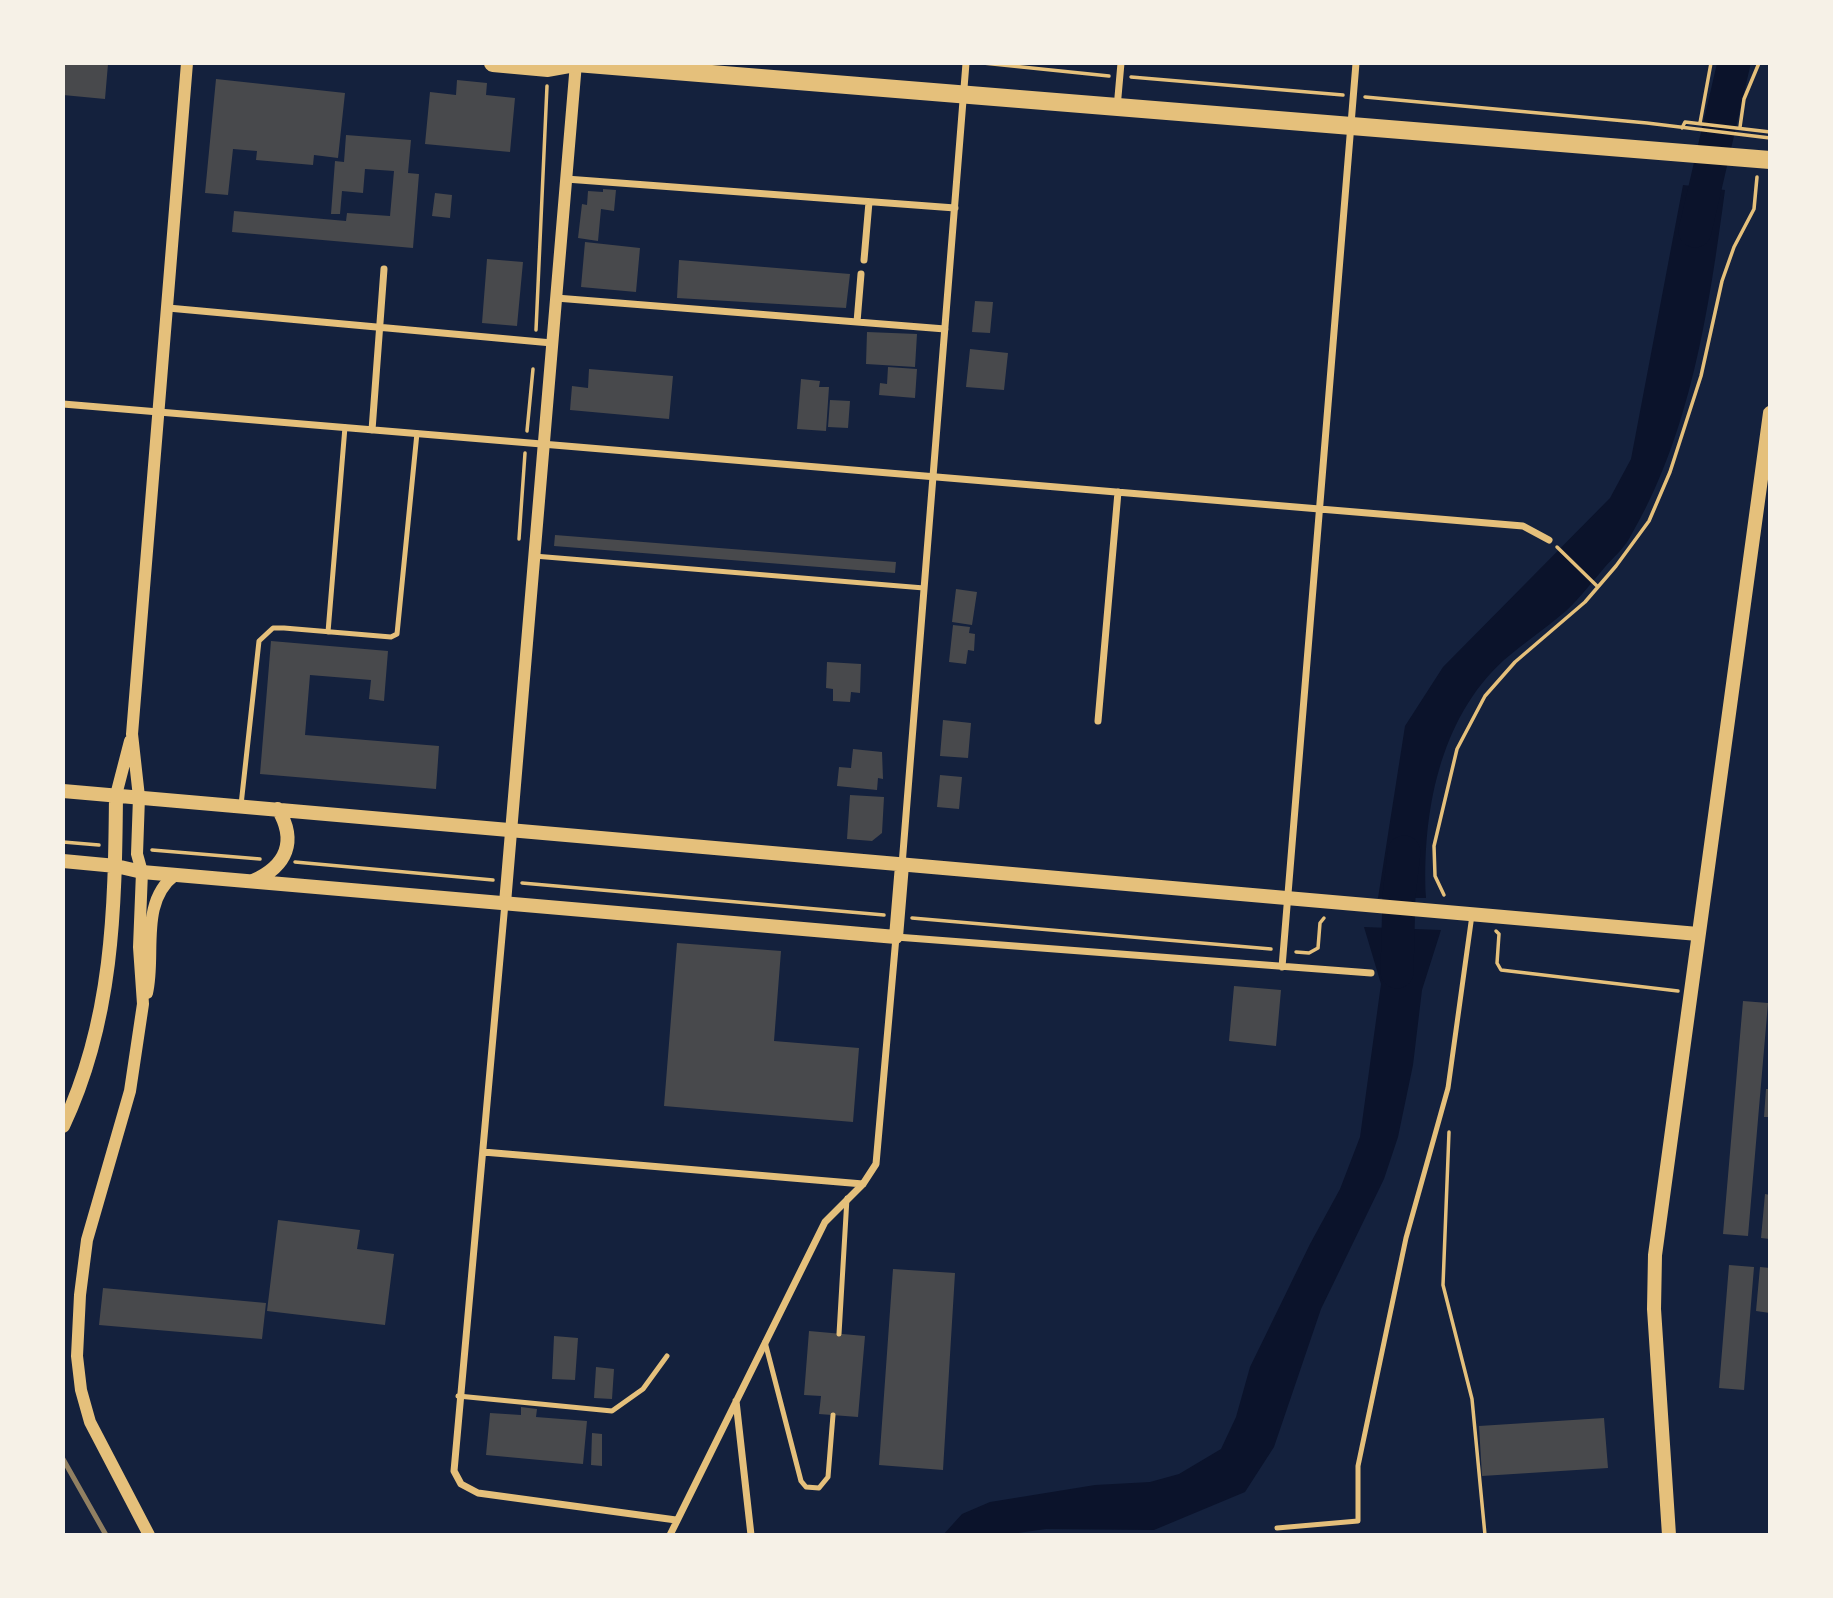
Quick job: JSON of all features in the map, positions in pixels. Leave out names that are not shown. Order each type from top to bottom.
[{"type":"main road","points":[[493,63],[548,68],[576,63],[1763,158]]},
{"type":"main road","points":[[1669,1535],[1654,1280],[1658,1229],[1770,413]]},
{"type":"main road","points":[[63,791],[1288,898],[1465,917],[1698,934]]},
{"type":"main road","points":[[63,1126],[84,1075],[102,1011],[111,954],[116,866],[116,795]]},
{"type":"main road","points":[[252,881],[281,861],[288,852],[289,837],[278,809]]},
{"type":"main road","points":[[63,861],[116,866],[142,872],[896,937],[902,865]]},
{"type":"street","points":[[116,795],[132,734],[187,63]]},
{"type":"street","points":[[576,63],[511,831],[500,881],[505,903],[458,1396],[454,1471],[466,1489],[478,1493],[676,1520]]},
{"type":"street","points":[[902,865],[966,63]]},
{"type":"street","points":[[1117,108],[1121,63]]},
{"type":"street","points":[[1282,967],[1356,63]]},
{"type":"street","points":[[566,179],[955,208]]},
{"type":"street","points":[[864,260],[869,202]]},
{"type":"street","points":[[372,430],[384,269]]},
{"type":"street","points":[[858,322],[862,274]]},
{"type":"street","points":[[556,298],[945,329]]},
{"type":"street","points":[[167,308],[552,343]]},
{"type":"street","points":[[63,404],[1523,526],[1549,540]]},
{"type":"street","points":[[1098,721],[1118,492]]},
{"type":"street","points":[[132,734],[139,797],[137,848],[142,872],[139,947],[143,1004]]},
{"type":"street","points":[[149,1535],[90,1422],[80,1390],[77,1356],[80,1295],[87,1240],[99,1189],[130,1091],[150,970],[155,900],[162,886],[174,874]]},
{"type":"street","points":[[670,1535],[825,1222],[863,1184],[876,1164],[896,937],[1371,973]]},
{"type":"street","points":[[483,1152],[863,1184]]},
{"type":"street","points":[[736,1400],[751,1535]]},
{"type":"lane","points":[[328,632],[345,428]]},
{"type":"lane","points":[[241,806],[259,641],[273,628],[391,637],[397,634],[417,433]]},
{"type":"lane","points":[[534,556],[924,588]]},
{"type":"lane","points":[[1277,1528],[1358,1521],[1359,1466],[1363,1441],[1406,1238],[1448,1088],[1465,917]]},
{"type":"lane","points":[[839,1334],[847,1198]]},
{"type":"lane","points":[[765,1340],[801,1480],[806,1487],[819,1488],[828,1477],[833,1415]]},
{"type":"lane","points":[[458,1396],[612,1411],[643,1390],[667,1356]]},
{"type":"path","points":[[1700,123],[1711,63]]},
{"type":"path","points":[[1740,127],[1744,99],[1759,63]]},
{"type":"path","points":[[983,64],[1103,75]]},
{"type":"path","points":[[519,539],[536,341],[548,68]]},
{"type":"path","points":[[1136,78],[1353,96],[1770,138]]},
{"type":"path","points":[[1676,150],[1685,122],[1770,132]]},
{"type":"path","points":[[1690,992],[1501,970],[1497,963],[1499,934],[1493,928],[1465,917],[1440,890],[1435,876],[1434,846],[1457,749],[1485,696],[1597,587],[1649,521],[1670,472],[1701,376],[1721,281],[1734,247],[1754,209],[1763,158]]},
{"type":"path","points":[[1555,545],[1597,587]]},
{"type":"path","points":[[63,842],[116,846]]},
{"type":"path","points":[[137,848],[1309,953],[1318,948],[1321,923],[1326,914]]},
{"type":"path","points":[[494,868],[500,881]]},
{"type":"path","points":[[1449,1129],[1443,1284],[1472,1399],[1485,1535]]},
{"type":"water","points":[[1683,185],[1725,190],[1704,325],[1682,414],[1668,457],[1627,543],[1566,611],[1504,660],[1482,684],[1464,710],[1439,770],[1432,801],[1427,834],[1426,898],[1378,898],[1405,726],[1443,667],[1610,498],[1631,459]]},
{"type":"water","points":[[1364,927],[1441,930],[1422,990],[1413,1065],[1398,1137],[1384,1179],[1321,1309],[1274,1447],[1245,1492],[1154,1530],[1046,1529],[1004,1535],[943,1535],[962,1514],[990,1502],[1095,1485],[1150,1482],[1179,1474],[1221,1449],[1236,1417],[1250,1367],[1340,1189],[1360,1137],[1381,984]]},
{"type":"building","points":[[63,63],[108,64],[105,99],[63,95]]},
{"type":"building","points":[[216,79],[345,93],[338,158],[314,155],[313,165],[256,160],[257,151],[233,149],[228,195],[205,193]]},
{"type":"building","points":[[457,80],[487,83],[486,95],[515,98],[510,152],[425,144],[430,92],[456,95]]},
{"type":"building","points":[[346,135],[411,140],[408,173],[419,174],[413,248],[232,232],[234,211],[346,221],[347,213],[390,216],[394,171],[365,169],[363,193],[342,191],[340,214],[331,214],[335,161],[344,162]]},
{"type":"building","points":[[603,189],[616,190],[614,211],[601,209],[598,241],[578,238],[582,204],[587,205],[588,191],[603,192]]},
{"type":"building","points":[[435,193],[452,195],[450,218],[432,216]]},
{"type":"building","points":[[585,242],[640,248],[636,292],[581,287]]},
{"type":"building","points":[[487,259],[523,262],[517,326],[482,323]]},
{"type":"building","points":[[679,260],[850,274],[846,308],[677,298]]},
{"type":"building","points":[[975,301],[993,302],[990,333],[972,332]]},
{"type":"building","points":[[867,332],[917,334],[915,367],[866,364]]},
{"type":"building","points":[[970,349],[1008,353],[1004,390],[966,387]]},
{"type":"building","points":[[888,367],[917,369],[915,398],[879,395],[880,383],[887,384]]},
{"type":"building","points":[[589,369],[673,376],[669,419],[570,410],[572,386],[588,388]]},
{"type":"building","points":[[801,379],[820,381],[819,387],[829,387],[826,431],[797,429]]},
{"type":"building","points":[[830,400],[850,401],[848,428],[828,427]]},
{"type":"building","points":[[555,535],[896,562],[895,573],[554,546]]},
{"type":"building","points":[[956,589],[977,592],[972,625],[952,622]]},
{"type":"building","points":[[953,625],[970,627],[969,633],[975,634],[974,651],[968,650],[966,664],[949,662]]},
{"type":"building","points":[[271,641],[388,651],[384,701],[369,699],[371,680],[310,675],[305,735],[439,746],[436,789],[260,774]]},
{"type":"building","points":[[827,662],[861,664],[860,693],[851,692],[850,702],[833,701],[833,689],[826,688]]},
{"type":"building","points":[[943,720],[971,723],[968,758],[940,756]]},
{"type":"building","points":[[853,749],[882,752],[883,779],[878,778],[877,790],[837,786],[839,767],[851,768]]},
{"type":"building","points":[[940,775],[962,777],[959,809],[937,807]]},
{"type":"building","points":[[850,795],[884,797],[882,833],[872,841],[847,839]]},
{"type":"building","points":[[677,943],[781,951],[774,1041],[859,1048],[853,1122],[664,1106]]},
{"type":"building","points":[[1234,986],[1281,990],[1276,1046],[1229,1041]]},
{"type":"building","points":[[1743,1001],[1768,1003],[1748,1236],[1723,1234]]},
{"type":"building","points":[[1766,1089],[1770,1089],[1770,1117],[1764,1117]]},
{"type":"building","points":[[1765,1194],[1770,1195],[1770,1239],[1761,1238]]},
{"type":"building","points":[[278,1220],[360,1230],[357,1249],[394,1254],[385,1325],[267,1311]]},
{"type":"building","points":[[1729,1265],[1754,1267],[1744,1390],[1719,1388]]},
{"type":"building","points":[[1760,1267],[1770,1268],[1770,1313],[1756,1311]]},
{"type":"building","points":[[893,1269],[955,1273],[943,1470],[879,1465]]},
{"type":"building","points":[[103,1288],[266,1303],[262,1339],[99,1325]]},
{"type":"building","points":[[809,1331],[865,1336],[858,1417],[819,1414],[821,1396],[804,1395]]},
{"type":"building","points":[[554,1336],[578,1338],[575,1380],[552,1379]]},
{"type":"building","points":[[596,1367],[614,1369],[612,1399],[594,1398]]},
{"type":"building","points":[[521,1407],[537,1409],[536,1417],[587,1421],[583,1464],[486,1455],[490,1413],[521,1415]]},
{"type":"building","points":[[1604,1418],[1608,1468],[1482,1476],[1479,1426]]},
{"type":"building","points":[[592,1433],[602,1434],[602,1466],[591,1465]]},
{"type":"waterway","points":[[1695,231],[1734,63]]},
{"type":"waterway","points":[[1397,972],[1399,896],[1404,852]]},
{"type":"railway","points":[[63,1459],[106,1535]]}]
